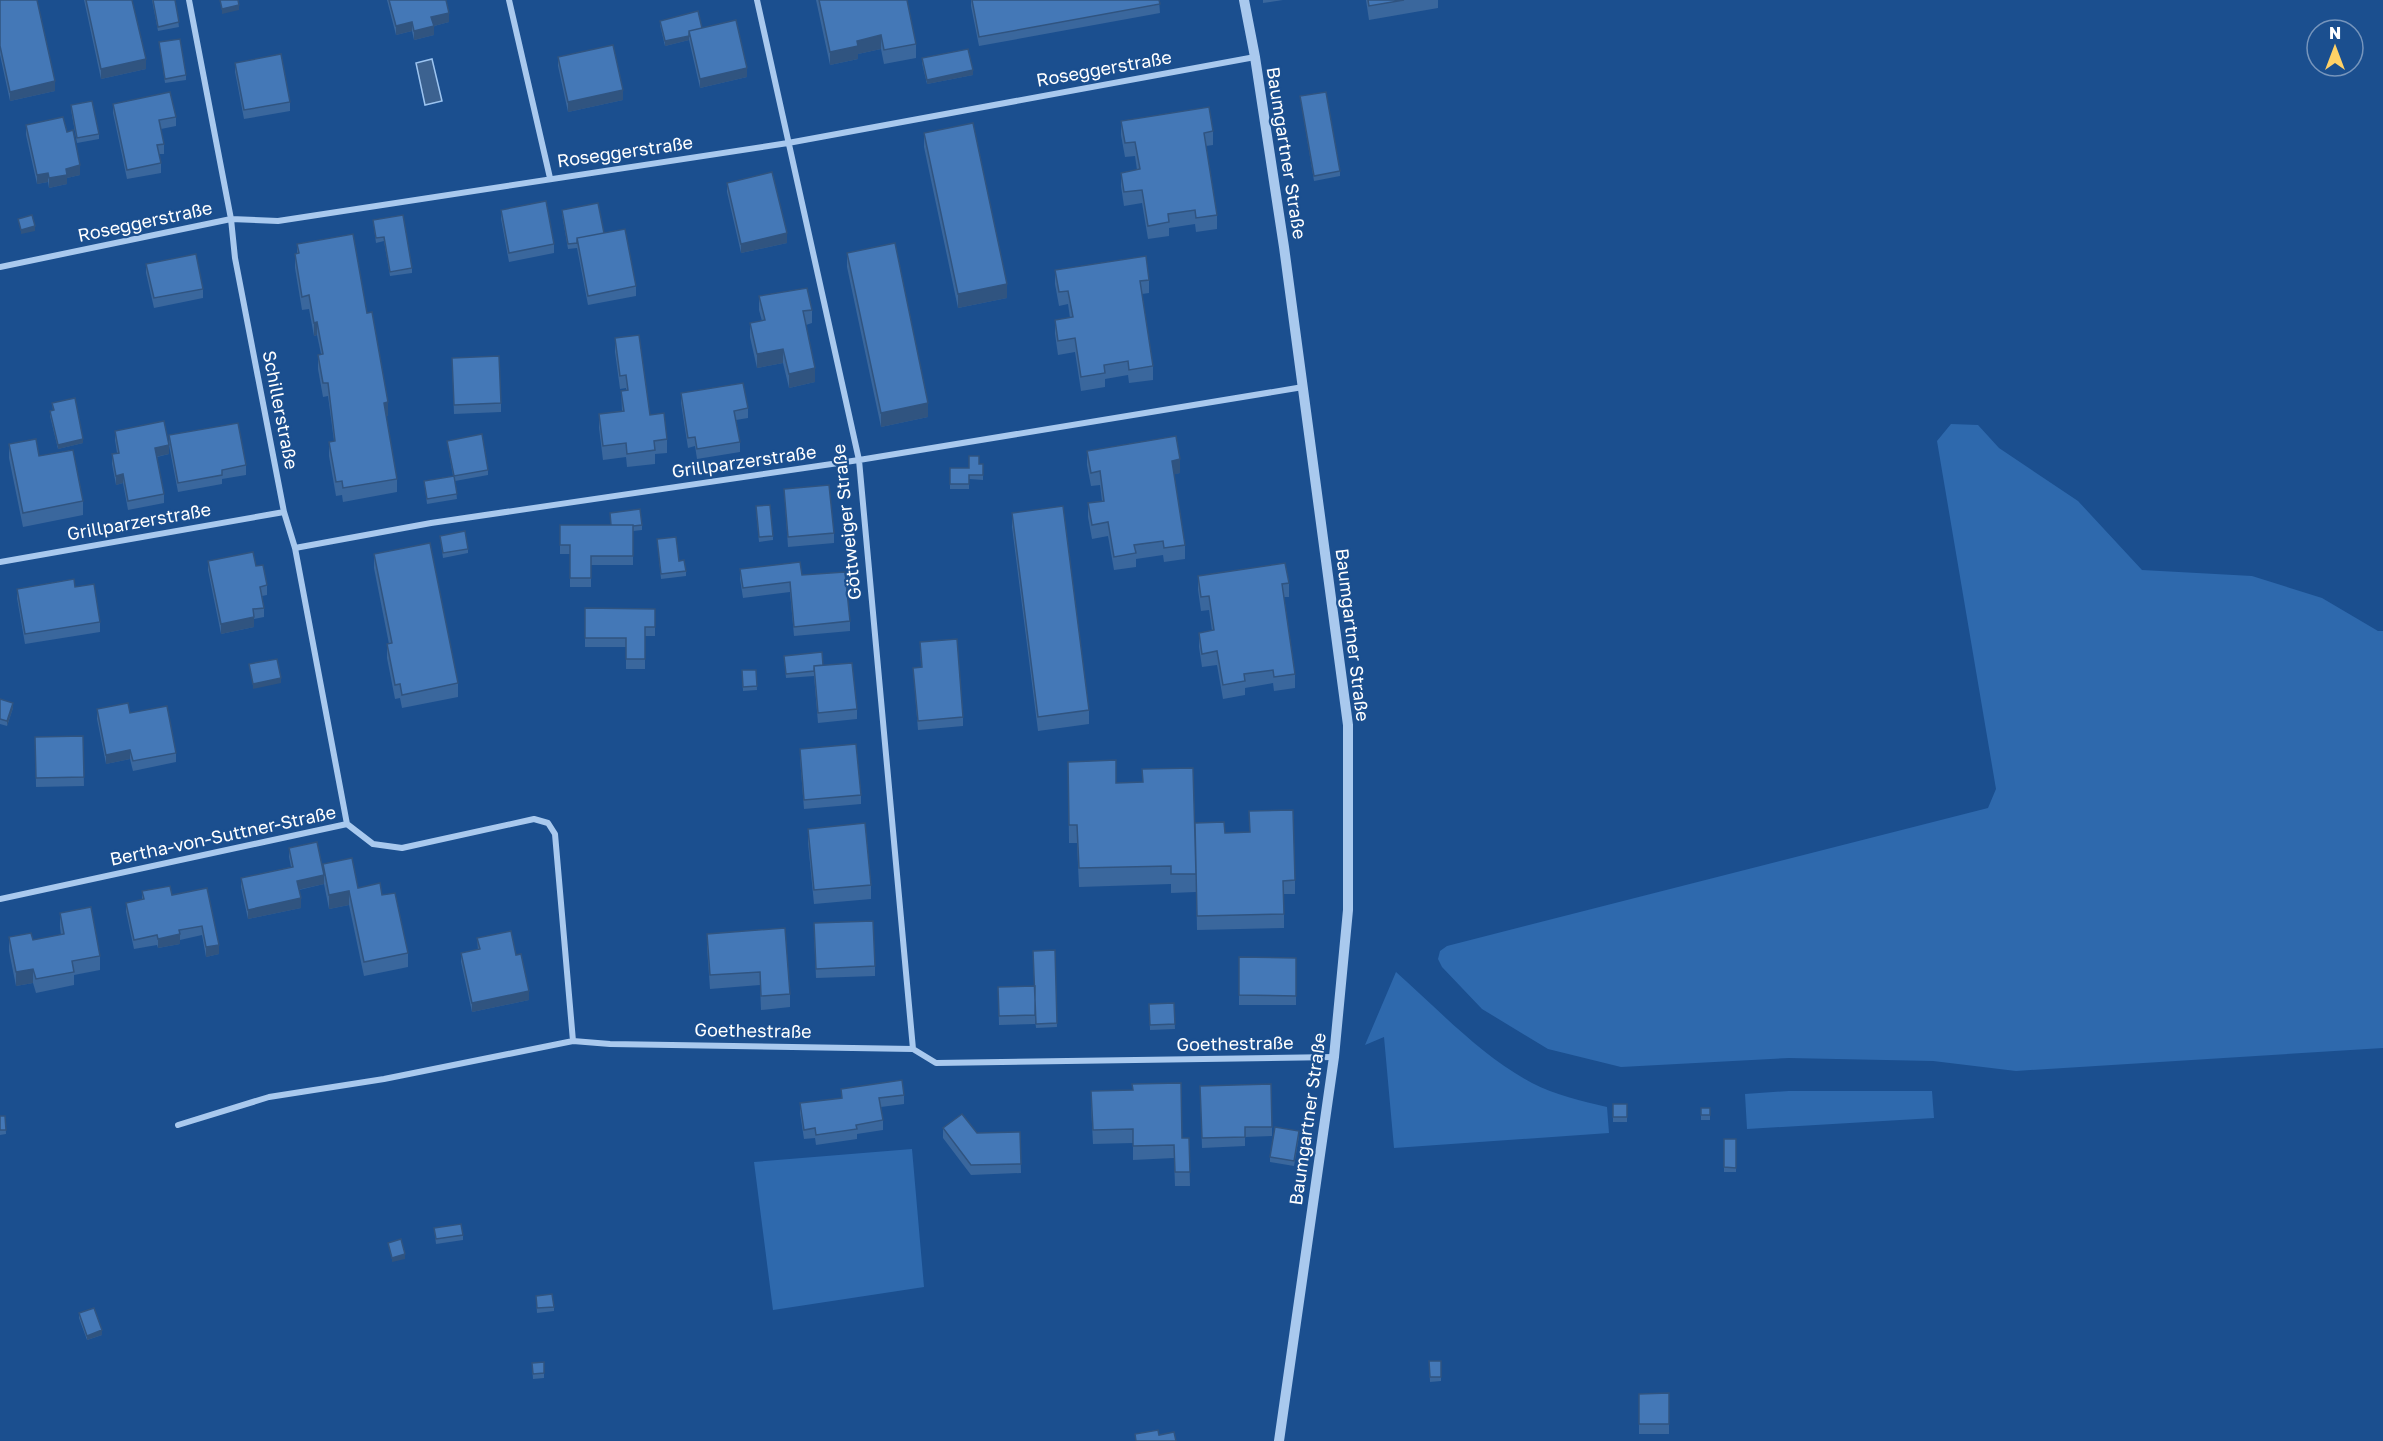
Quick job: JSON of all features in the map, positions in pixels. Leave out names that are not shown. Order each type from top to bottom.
[{"type":"street","name":"Schillerstraße","points":[[189,0],[231,219],[235,258],[284,512],[295,548],[347,824]]},
{"type":"street","points":[[509,0],[550,178]]},
{"type":"street","name":"Göttweiger Straße","points":[[757,0],[859,460],[913,1049]]},
{"type":"street","name":"Baumgartner Straße","points":[[1244,0],[1255,57],[1303,387],[1348,725],[1348,910],[1334,1057],[1279,1441]]},
{"type":"street","name":"Roseggerstraße","points":[[0,267],[231,219],[278,221],[788,143],[1255,57]]},
{"type":"street","name":"Grillparzerstraße","points":[[295,548],[430,523],[859,460],[1303,387]]},
{"type":"street","name":"Grillparzerstraße","points":[[0,562],[284,512]]},
{"type":"street","name":"Bertha-von-Suttner-Straße","points":[[0,899],[347,824],[373,844],[402,848],[534,819],[548,823],[555,834],[573,1041]]},
{"type":"street","name":"Goethestraße","points":[[178,1125],[269,1097],[384,1079],[573,1041],[609,1044],[913,1049],[936,1063],[1334,1057]]},
{"type":"shaded area","points":[[432,59],[442,101],[425,105],[416,63]]},
{"type":"shaded area","points":[[1951,424],[1978,425],[1999,448],[2078,501],[2142,570],[2252,576],[2322,598],[2378,631],[2383,631],[2383,1048],[2016,1071],[1933,1061],[1789,1058],[1621,1067],[1548,1049],[1482,1009],[1442,967],[1438,959],[1440,951],[1447,946],[1988,808],[1996,789],[1937,441]]},
{"type":"shaded area","points":[[1396,972],[1461,1032],[1513,1072],[1550,1091],[1607,1107],[1609,1133],[1394,1148],[1384,1037],[1365,1045]]},
{"type":"shaded area","points":[[1789,1091],[1932,1091],[1934,1118],[1747,1129],[1745,1094]]},
{"type":"shaded area","points":[[912,1149],[924,1287],[773,1310],[754,1162]]},
{"type":"building","points":[[0,0],[37,0],[55,81],[10,92],[0,46]]},
{"type":"building","points":[[86,0],[132,0],[146,59],[101,69]]},
{"type":"building","points":[[153,0],[175,0],[179,22],[158,27]]},
{"type":"building","points":[[220,0],[238,0],[239,5],[222,9]]},
{"type":"building","points":[[389,0],[446,0],[449,13],[431,17],[434,26],[414,31],[412,22],[396,26]]},
{"type":"building","points":[[819,0],[907,0],[916,44],[884,50],[881,35],[857,41],[858,46],[830,52]]},
{"type":"building","points":[[972,0],[1159,0],[1160,4],[979,37]]},
{"type":"building","points":[[1368,0],[1404,0],[1369,6]]},
{"type":"building","points":[[698,11],[702,28],[689,31],[689,36],[665,41],[660,21]]},
{"type":"building","points":[[736,20],[747,68],[700,79],[689,31]]},
{"type":"building","points":[[180,39],[186,75],[165,79],[159,42]]},
{"type":"building","points":[[613,45],[623,90],[568,102],[558,57]]},
{"type":"building","points":[[968,49],[973,70],[927,80],[922,58]]},
{"type":"building","points":[[281,54],[290,102],[244,110],[235,63]]},
{"type":"building","points":[[170,92],[176,117],[159,120],[164,144],[157,145],[161,163],[127,170],[113,104]]},
{"type":"building","points":[[1326,92],[1340,171],[1314,176],[1300,96]]},
{"type":"building","points":[[92,101],[99,134],[77,138],[71,105]]},
{"type":"building","points":[[1209,107],[1213,131],[1204,133],[1217,215],[1196,218],[1195,210],[1168,214],[1169,222],[1148,226],[1142,190],[1124,192],[1121,173],[1140,169],[1135,142],[1125,143],[1121,121]]},
{"type":"building","points":[[63,117],[67,132],[73,130],[80,165],[66,169],[67,175],[49,178],[48,173],[37,175],[26,125]]},
{"type":"building","points":[[973,123],[1007,284],[958,294],[924,133]]},
{"type":"building","points":[[772,172],[787,233],[741,244],[727,183]]},
{"type":"building","points":[[546,201],[554,244],[509,253],[501,210]]},
{"type":"building","points":[[598,203],[604,233],[577,238],[577,243],[568,244],[562,210]]},
{"type":"building","points":[[32,215],[35,226],[21,230],[18,219]]},
{"type":"building","points":[[403,215],[412,268],[390,272],[384,237],[376,238],[373,220]]},
{"type":"building","points":[[625,229],[636,286],[588,296],[577,238]]},
{"type":"building","points":[[353,234],[367,313],[372,312],[388,402],[384,403],[397,479],[343,488],[342,481],[336,482],[329,442],[335,441],[328,383],[323,383],[318,355],[323,354],[317,322],[314,323],[309,295],[302,297],[295,254],[299,253],[297,244]]},
{"type":"building","points":[[895,243],[928,403],[881,413],[847,253]]},
{"type":"building","points":[[196,254],[203,289],[154,298],[146,264]]},
{"type":"building","points":[[1146,256],[1149,280],[1140,281],[1153,366],[1129,370],[1128,361],[1104,365],[1105,373],[1081,377],[1075,338],[1058,341],[1055,320],[1073,317],[1068,291],[1059,292],[1055,270]]},
{"type":"building","points":[[807,288],[812,310],[803,311],[815,368],[789,374],[783,349],[757,354],[750,323],[765,320],[759,296]]},
{"type":"building","points":[[639,335],[650,415],[664,413],[667,439],[654,441],[655,450],[627,454],[626,443],[603,446],[599,414],[624,411],[621,391],[628,390],[626,375],[620,376],[615,338]]},
{"type":"building","points":[[499,356],[501,403],[454,405],[452,358]]},
{"type":"building","points":[[743,383],[748,408],[734,411],[740,442],[697,449],[695,437],[688,438],[681,393]]},
{"type":"building","points":[[75,398],[83,439],[58,445],[50,411],[54,410],[52,403]]},
{"type":"building","points":[[164,421],[169,445],[155,448],[164,494],[128,501],[123,474],[116,476],[112,454],[119,453],[115,431]]},
{"type":"building","points":[[238,423],[246,465],[222,470],[222,475],[178,483],[169,435]]},
{"type":"building","points":[[482,434],[488,470],[454,476],[447,441]]},
{"type":"building","points":[[1176,436],[1180,459],[1172,461],[1185,545],[1164,548],[1163,541],[1134,545],[1136,553],[1114,557],[1108,522],[1092,525],[1088,503],[1104,501],[1100,471],[1091,473],[1087,451]]},
{"type":"building","points":[[36,439],[39,456],[73,450],[83,501],[23,513],[9,444]]},
{"type":"building","points":[[969,456],[979,456],[979,464],[983,464],[983,475],[969,475],[969,484],[950,484],[950,468],[969,468]]},
{"type":"building","points":[[454,476],[457,494],[427,499],[424,481]]},
{"type":"building","points":[[829,485],[834,533],[788,537],[784,489]]},
{"type":"building","points":[[770,505],[773,536],[759,537],[756,506]]},
{"type":"building","points":[[1063,506],[1089,710],[1038,717],[1012,513]]},
{"type":"building","points":[[640,509],[642,525],[611,525],[610,513]]},
{"type":"building","points":[[560,525],[633,525],[633,556],[591,556],[591,578],[570,578],[570,545],[560,545]]},
{"type":"building","points":[[465,531],[468,549],[443,553],[440,536]]},
{"type":"building","points":[[676,537],[679,561],[684,560],[686,571],[661,574],[657,539]]},
{"type":"building","points":[[430,543],[458,683],[402,695],[400,684],[395,685],[387,644],[392,643],[374,554]]},
{"type":"building","points":[[253,552],[256,566],[263,565],[267,585],[260,587],[264,608],[253,609],[254,617],[221,624],[208,561]]},
{"type":"building","points":[[800,562],[802,575],[845,572],[850,621],[794,627],[790,582],[743,588],[740,569]]},
{"type":"building","points":[[1285,563],[1289,583],[1282,584],[1295,674],[1274,677],[1273,670],[1244,674],[1245,681],[1223,685],[1217,651],[1202,654],[1199,633],[1214,630],[1209,596],[1201,597],[1198,576]]},
{"type":"building","points":[[74,579],[75,587],[94,584],[100,622],[25,634],[17,589]]},
{"type":"building","points":[[585,608],[655,609],[655,627],[645,627],[645,659],[626,659],[626,638],[585,638]]},
{"type":"building","points":[[957,639],[963,717],[918,721],[913,668],[922,667],[920,642]]},
{"type":"building","points":[[822,652],[823,665],[814,666],[814,671],[786,674],[784,656]]},
{"type":"building","points":[[277,659],[281,678],[253,684],[249,664]]},
{"type":"building","points":[[852,663],[857,709],[818,713],[814,666]]},
{"type":"building","points":[[742,670],[756,670],[757,686],[743,687]]},
{"type":"building","points":[[0,699],[13,703],[7,721],[0,719]]},
{"type":"building","points":[[128,703],[130,713],[167,706],[176,753],[133,761],[130,750],[106,755],[97,709]]},
{"type":"building","points":[[83,736],[84,777],[36,778],[35,737]]},
{"type":"building","points":[[856,744],[861,795],[804,800],[800,749]]},
{"type":"building","points":[[1116,760],[1116,783],[1143,782],[1142,769],[1193,768],[1196,874],[1171,874],[1171,866],[1079,868],[1077,825],[1069,825],[1068,762]]},
{"type":"building","points":[[1293,810],[1295,880],[1283,881],[1284,914],[1197,916],[1195,823],[1224,822],[1225,833],[1250,832],[1249,811]]},
{"type":"building","points":[[865,823],[871,885],[814,890],[808,829]]},
{"type":"building","points":[[317,842],[324,875],[297,881],[301,898],[248,910],[241,878],[293,867],[289,848]]},
{"type":"building","points":[[352,858],[358,888],[380,883],[382,895],[395,893],[408,953],[364,962],[349,891],[329,895],[323,864]]},
{"type":"building","points":[[170,886],[172,895],[207,888],[219,945],[206,947],[202,926],[179,930],[180,934],[158,939],[157,935],[134,940],[126,903],[144,899],[142,891]]},
{"type":"building","points":[[91,907],[100,956],[72,961],[74,972],[36,979],[33,969],[16,972],[9,937],[31,933],[33,940],[64,934],[60,913]]},
{"type":"building","points":[[873,921],[875,966],[816,969],[814,923]]},
{"type":"building","points":[[785,928],[790,994],[761,996],[760,972],[710,975],[707,934]]},
{"type":"building","points":[[511,931],[516,955],[521,954],[529,991],[472,1003],[461,953],[480,949],[477,938]]},
{"type":"building","points":[[1055,950],[1057,1023],[1036,1024],[1033,951]]},
{"type":"building","points":[[1239,957],[1296,958],[1296,996],[1239,995]]},
{"type":"building","points":[[1035,986],[1035,1015],[999,1016],[998,987]]},
{"type":"building","points":[[1174,1003],[1175,1024],[1150,1025],[1149,1004]]},
{"type":"building","points":[[902,1080],[904,1095],[879,1098],[883,1120],[856,1125],[857,1129],[816,1135],[815,1128],[804,1130],[800,1103],[842,1098],[841,1089]]},
{"type":"building","points":[[1181,1083],[1182,1138],[1189,1138],[1190,1172],[1175,1172],[1174,1145],[1133,1146],[1133,1129],[1093,1130],[1091,1091],[1133,1090],[1132,1084]]},
{"type":"building","points":[[1271,1084],[1272,1127],[1245,1127],[1245,1137],[1202,1138],[1200,1086]]},
{"type":"building","points":[[1613,1104],[1627,1104],[1627,1117],[1613,1117]]},
{"type":"building","points":[[1701,1108],[1710,1108],[1710,1115],[1701,1115]]},
{"type":"building","points":[[962,1114],[977,1133],[1020,1132],[1021,1164],[971,1165],[943,1128]]},
{"type":"building","points":[[0,1116],[5,1116],[6,1130],[0,1130]]},
{"type":"building","points":[[1275,1127],[1299,1131],[1294,1161],[1270,1157]]},
{"type":"building","points":[[1724,1139],[1736,1139],[1736,1168],[1724,1167]]},
{"type":"building","points":[[461,1224],[463,1235],[436,1239],[434,1228]]},
{"type":"building","points":[[401,1239],[405,1254],[392,1258],[388,1243]]},
{"type":"building","points":[[552,1294],[554,1307],[537,1308],[536,1296]]},
{"type":"building","points":[[94,1308],[102,1330],[87,1336],[79,1313]]},
{"type":"building","points":[[1429,1361],[1441,1361],[1441,1377],[1430,1377]]},
{"type":"building","points":[[544,1362],[544,1373],[533,1374],[532,1363]]},
{"type":"building","points":[[1669,1393],[1669,1424],[1639,1424],[1639,1394]]},
{"type":"building","points":[[1158,1430],[1159,1435],[1174,1432],[1176,1441],[1136,1441],[1135,1434]]}]
